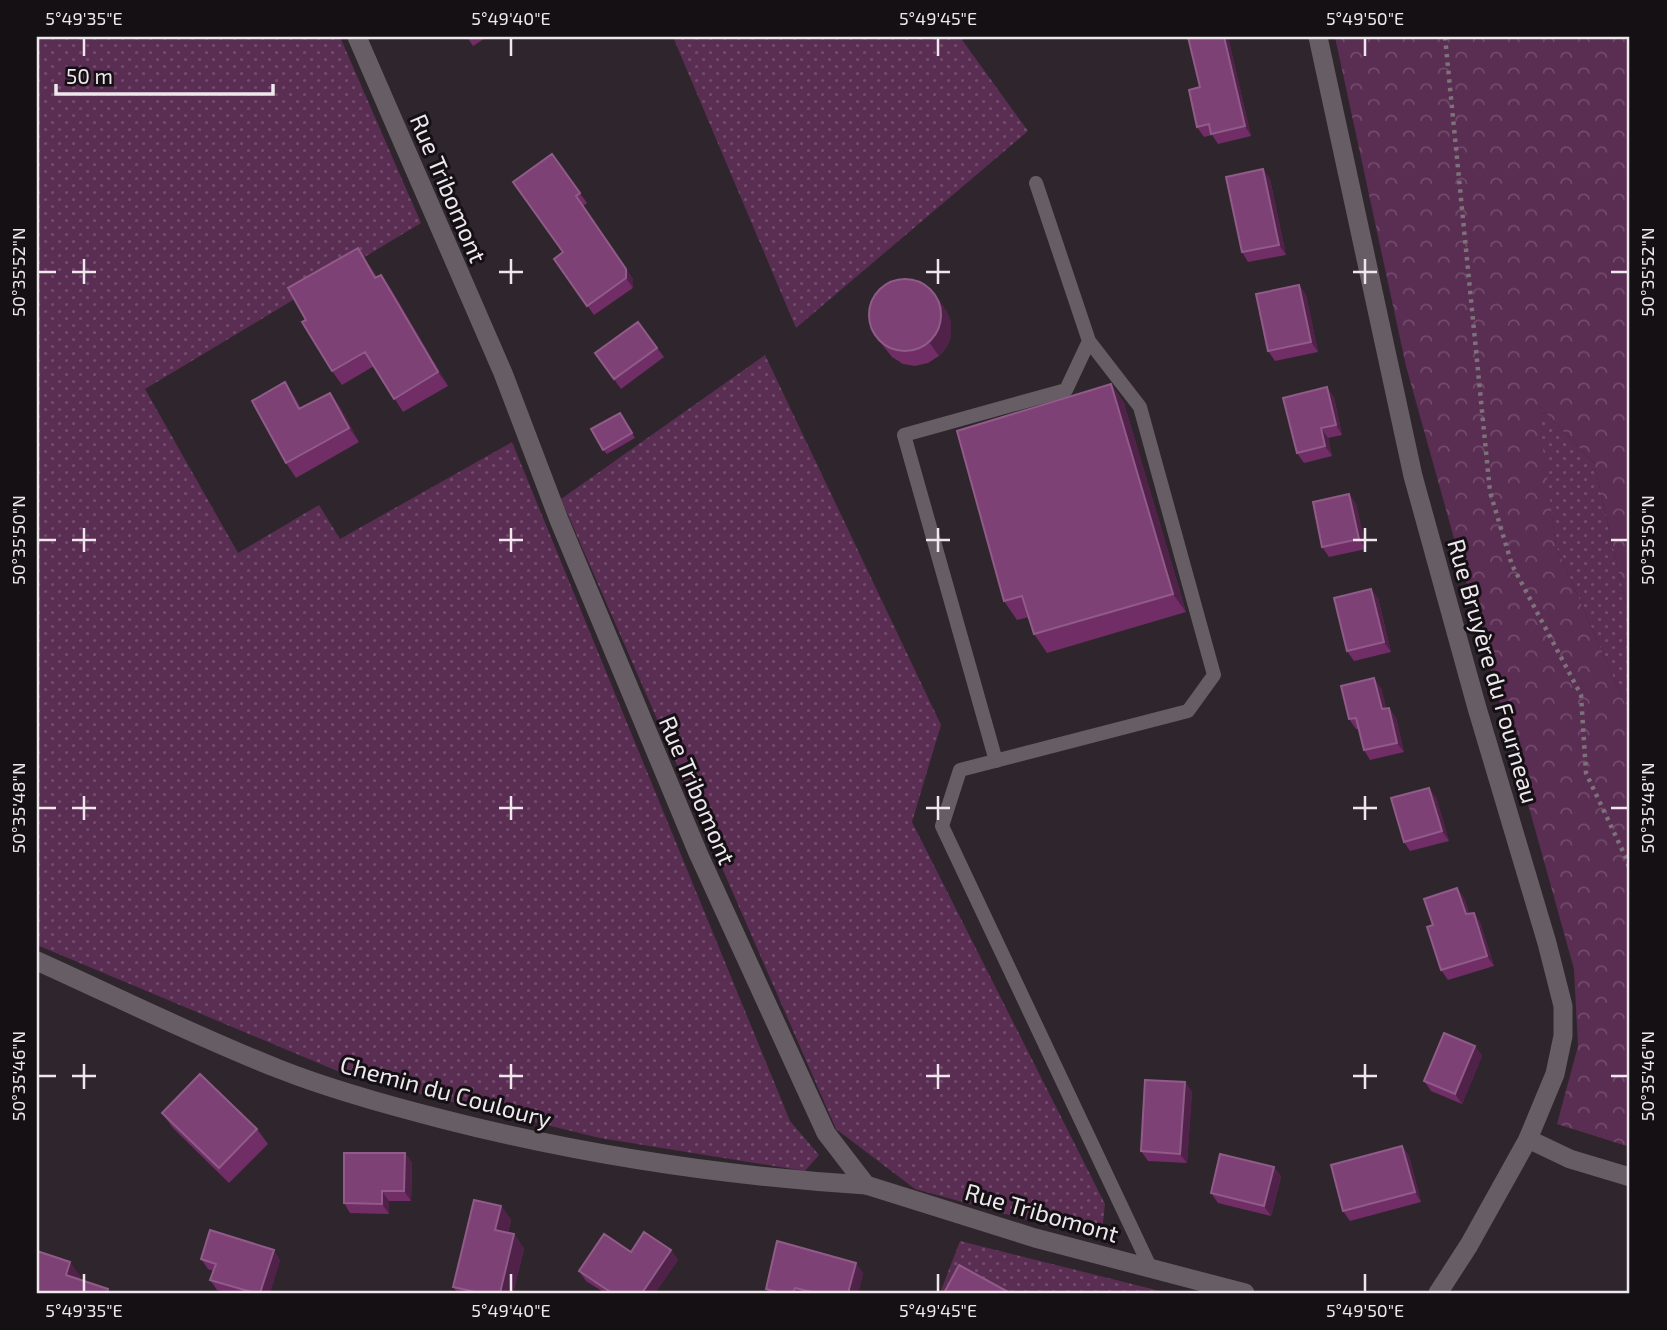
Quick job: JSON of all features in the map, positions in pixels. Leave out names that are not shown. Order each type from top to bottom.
[{"type":"street","name":"Rue Tribomont","points":[[357,37],[503,373],[565,533],[698,853],[826,1133],[866,1185],[1035,1238],[1245,1293]]},
{"type":"street","name":"Rue Bruyère du Fourneau","points":[[1318,37],[1413,476],[1563,1006],[1563,1036],[1555,1074],[1528,1139],[1469,1245],[1438,1293]]},
{"type":"street","name":"Chemin du Couloury","points":[[37,961],[280,1070],[376,1102],[530,1141],[651,1163],[772,1179],[866,1185]]},
{"type":"street","points":[[1528,1139],[1570,1159],[1630,1177]]},
{"type":"lane","points":[[1036,183],[1089,341],[1140,407],[1214,675],[1188,711],[960,770],[942,826],[1150,1267]]},
{"type":"lane","points":[[996,761],[904,435],[1066,390],[1089,341]]},
{"type":"path","points":[[1445,37],[1490,492],[1512,565],[1581,695],[1586,773],[1627,860],[1630,872]]},
{"type":"green space","points":[[37,37],[340,37],[421,223],[145,389],[238,553],[319,505],[340,539],[512,442],[790,1121],[819,1155],[805,1171],[600,1138],[354,1078],[37,945]]},
{"type":"green space","points":[[673,37],[960,37],[1028,131],[796,328]]},
{"type":"green space","points":[[1335,37],[1630,37],[1630,621],[1594,463],[1538,405],[1556,546],[1630,711],[1630,1147],[1557,1124],[1578,1046],[1574,969],[1406,366]]},
{"type":"green space","points":[[765,355],[941,725],[912,822],[1105,1204],[1101,1240],[915,1189],[836,1129],[561,499]]},
{"type":"green space","points":[[1537,404],[1594,463],[1630,621],[1630,711],[1556,546]]},
{"type":"green space","points":[[960,1241],[1168,1293],[940,1293]]},
{"type":"building","points":[[1188,37],[1224,37],[1245,126],[1211,134],[1209,124],[1197,127],[1189,90],[1200,87]]},
{"type":"building","points":[[552,154],[580,193],[576,196],[626,269],[626,278],[587,306],[554,259],[563,252],[513,182]]},
{"type":"building","points":[[1263,169],[1279,245],[1242,252],[1226,177]]},
{"type":"building","points":[[358,248],[375,278],[381,275],[438,372],[394,399],[365,352],[332,371],[302,322],[306,320],[288,288]]},
{"type":"building","points":[[898,279],[912,279],[931,289],[941,308],[941,322],[931,341],[912,351],[898,351],[879,341],[869,322],[869,308],[879,289]]},
{"type":"building","points":[[1299,285],[1311,342],[1268,351],[1256,294]]},
{"type":"building","points":[[638,322],[657,348],[614,379],[595,353]]},
{"type":"building","points":[[285,382],[299,409],[330,393],[349,428],[286,463],[252,401]]},
{"type":"building","points":[[1111,384],[1173,594],[1034,634],[1022,596],[1004,601],[957,431]]},
{"type":"building","points":[[1327,387],[1336,425],[1321,428],[1325,446],[1297,453],[1283,398]]},
{"type":"building","points":[[620,413],[632,433],[603,450],[591,429]]},
{"type":"building","points":[[1349,494],[1359,539],[1322,547],[1313,502]]},
{"type":"building","points":[[1371,589],[1384,642],[1347,651],[1334,598]]},
{"type":"building","points":[[1374,678],[1382,709],[1389,708],[1397,743],[1364,750],[1356,718],[1349,719],[1341,686]]},
{"type":"building","points":[[1429,788],[1442,831],[1404,842],[1391,798]]},
{"type":"building","points":[[1457,888],[1466,914],[1474,913],[1487,956],[1441,970],[1427,927],[1433,925],[1424,899]]},
{"type":"building","points":[[1444,1033],[1475,1046],[1455,1094],[1424,1081]]},
{"type":"building","points":[[200,1074],[257,1129],[219,1168],[162,1113]]},
{"type":"building","points":[[1145,1080],[1185,1082],[1180,1154],[1141,1151]]},
{"type":"building","points":[[1402,1146],[1415,1192],[1343,1211],[1331,1165]]},
{"type":"building","points":[[344,1153],[405,1153],[404,1191],[382,1191],[382,1204],[344,1203]]},
{"type":"building","points":[[1220,1154],[1274,1167],[1264,1206],[1211,1193]]},
{"type":"building","points":[[474,1200],[501,1206],[495,1230],[514,1234],[500,1293],[480,1293],[453,1287]]},
{"type":"building","points":[[210,1230],[274,1250],[260,1293],[210,1280],[216,1264],[201,1259]]},
{"type":"building","points":[[644,1232],[671,1250],[642,1293],[612,1293],[579,1271],[604,1234],[631,1252]]},
{"type":"building","points":[[777,1241],[856,1263],[848,1293],[816,1293],[795,1288],[793,1293],[782,1293],[766,1289]]},
{"type":"building","points":[[37,1251],[70,1262],[66,1275],[108,1289],[107,1293],[37,1293]]},
{"type":"building","points":[[959,1265],[1010,1293],[944,1293]]}]
